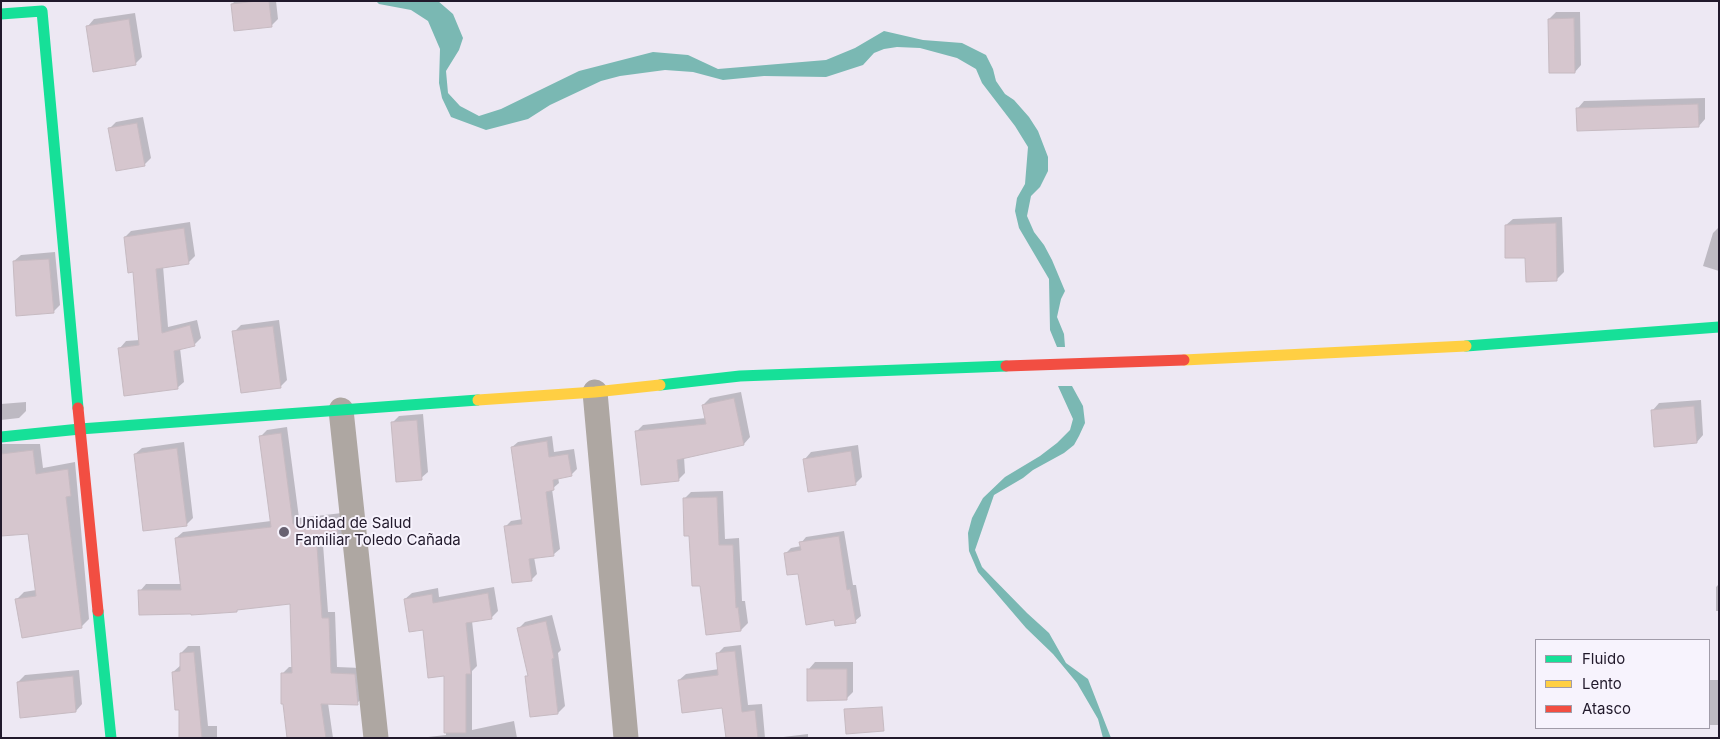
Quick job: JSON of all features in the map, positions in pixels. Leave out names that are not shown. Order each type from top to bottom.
[{"type":"street","points":[[1,14],[42,11],[80,429],[111,738]]},
{"type":"street","points":[[1,437],[80,429],[595,392],[740,376],[1413,350],[1719,327]]},
{"type":"street","points":[[595,392],[626,738]]},
{"type":"street","points":[[341,410],[376,738]]},
{"type":"shaded area","points":[[376,1],[438,1],[453,14],[463,38],[459,50],[446,71],[448,93],[460,106],[479,116],[501,109],[579,71],[653,52],[688,55],[718,69],[826,60],[855,48],[884,31],[923,40],[962,43],[986,55],[993,69],[996,81],[1005,94],[1014,100],[1029,117],[1038,131],[1048,157],[1048,171],[1040,187],[1031,196],[1027,216],[1034,232],[1052,260],[1065,291],[1057,317],[1064,334],[1065,347],[1057,347],[1050,330],[1049,279],[1019,228],[1015,211],[1017,198],[1025,184],[1028,147],[1015,126],[982,83],[976,69],[957,58],[920,48],[897,47],[874,53],[863,65],[826,77],[764,76],[723,80],[693,72],[665,70],[620,76],[601,81],[550,105],[528,119],[486,130],[451,117],[442,98],[439,83],[440,49],[428,21],[411,10],[379,4]]},
{"type":"shaded area","points":[[1058,386],[1072,386],[1083,406],[1085,423],[1079,436],[1074,445],[1064,453],[994,495],[975,550],[982,567],[1049,633],[1066,663],[1088,679],[1111,738],[1103,738],[1098,719],[1077,683],[978,572],[969,551],[968,533],[972,518],[983,498],[1005,477],[1040,456],[1070,430],[1073,419]]},
{"type":"building","points":[[269,1],[272,27],[234,31],[231,4]]},
{"type":"building","points":[[1574,18],[1575,73],[1549,73],[1548,19]]},
{"type":"building","points":[[129,19],[136,65],[93,72],[86,26]]},
{"type":"building","points":[[1698,104],[1699,127],[1577,131],[1576,108]]},
{"type":"building","points":[[137,123],[145,166],[116,171],[108,128]]},
{"type":"building","points":[[1556,223],[1557,281],[1526,282],[1525,258],[1505,258],[1505,225]]},
{"type":"building","points":[[184,228],[189,264],[156,269],[162,333],[190,325],[195,346],[174,351],[178,389],[124,396],[118,348],[139,345],[133,272],[128,273],[124,237]]},
{"type":"building","points":[[49,259],[54,313],[16,316],[13,261]]},
{"type":"building","points":[[273,326],[281,388],[241,393],[232,331]]},
{"type":"building","points":[[734,398],[744,445],[677,460],[679,481],[641,485],[635,431],[706,424],[702,405]]},
{"type":"building","points":[[1694,406],[1697,443],[1654,447],[1651,410]]},
{"type":"building","points":[[417,420],[422,480],[396,482],[391,422]]},
{"type":"building","points":[[281,433],[293,524],[336,519],[339,543],[317,546],[322,618],[329,618],[331,673],[355,674],[358,705],[321,704],[326,738],[287,738],[283,704],[281,704],[281,673],[292,673],[290,604],[237,610],[237,612],[191,615],[139,615],[138,590],[181,590],[175,538],[271,527],[259,436]]},
{"type":"building","points":[[547,441],[549,457],[568,454],[572,476],[553,480],[554,490],[546,492],[554,556],[529,559],[532,581],[512,583],[504,526],[522,524],[511,447]]},
{"type":"building","points":[[177,448],[187,526],[143,531],[134,454]]},
{"type":"building","points":[[33,450],[36,474],[68,469],[71,496],[66,497],[82,628],[22,638],[15,599],[36,596],[28,534],[1,536],[1,454]]},
{"type":"building","points":[[851,451],[856,485],[808,492],[803,459]]},
{"type":"building","points":[[717,497],[719,545],[733,545],[736,608],[738,607],[741,631],[706,635],[700,586],[692,586],[689,536],[684,536],[683,498]]},
{"type":"building","points":[[839,536],[847,590],[850,589],[856,623],[835,626],[834,620],[806,625],[798,574],[787,575],[784,553],[801,550],[799,542]]},
{"type":"building","points":[[488,593],[492,619],[466,623],[471,674],[466,674],[466,733],[444,733],[444,676],[428,678],[423,630],[409,632],[404,599],[432,594],[433,603]]},
{"type":"building","points":[[546,621],[554,658],[552,659],[558,714],[530,717],[525,676],[528,676],[517,628]]},
{"type":"building","points":[[735,651],[742,712],[755,710],[758,738],[726,738],[722,708],[682,713],[678,680],[718,675],[716,653]]},
{"type":"building","points":[[194,652],[202,738],[179,738],[179,710],[175,710],[172,672],[180,671],[180,653]]},
{"type":"building","points":[[807,669],[847,669],[847,700],[807,701]]},
{"type":"building","points":[[73,676],[76,712],[20,718],[17,682]]},
{"type":"building","points":[[882,707],[884,731],[846,734],[844,709]]},
{"type":"traffic: fast","points":[[1,14],[42,11],[78,408]]},
{"type":"traffic: fast","points":[[1466,346],[1719,327]]},
{"type":"traffic: fast","points":[[660,385],[740,376],[1006,366]]},
{"type":"traffic: fast","points":[[1,437],[80,429],[478,400]]},
{"type":"traffic: fast","points":[[98,611],[111,738]]},
{"type":"traffic: slow","points":[[1184,360],[1466,346]]},
{"type":"traffic: slow","points":[[478,400],[595,392],[660,385]]},
{"type":"traffic: jam","points":[[1006,366],[1184,360]]},
{"type":"traffic: jam","points":[[78,408],[98,611]]},
{"type":"place","name":"Unidad de Salud Familiar Toledo Cañada","points":[[284,532]]}]
